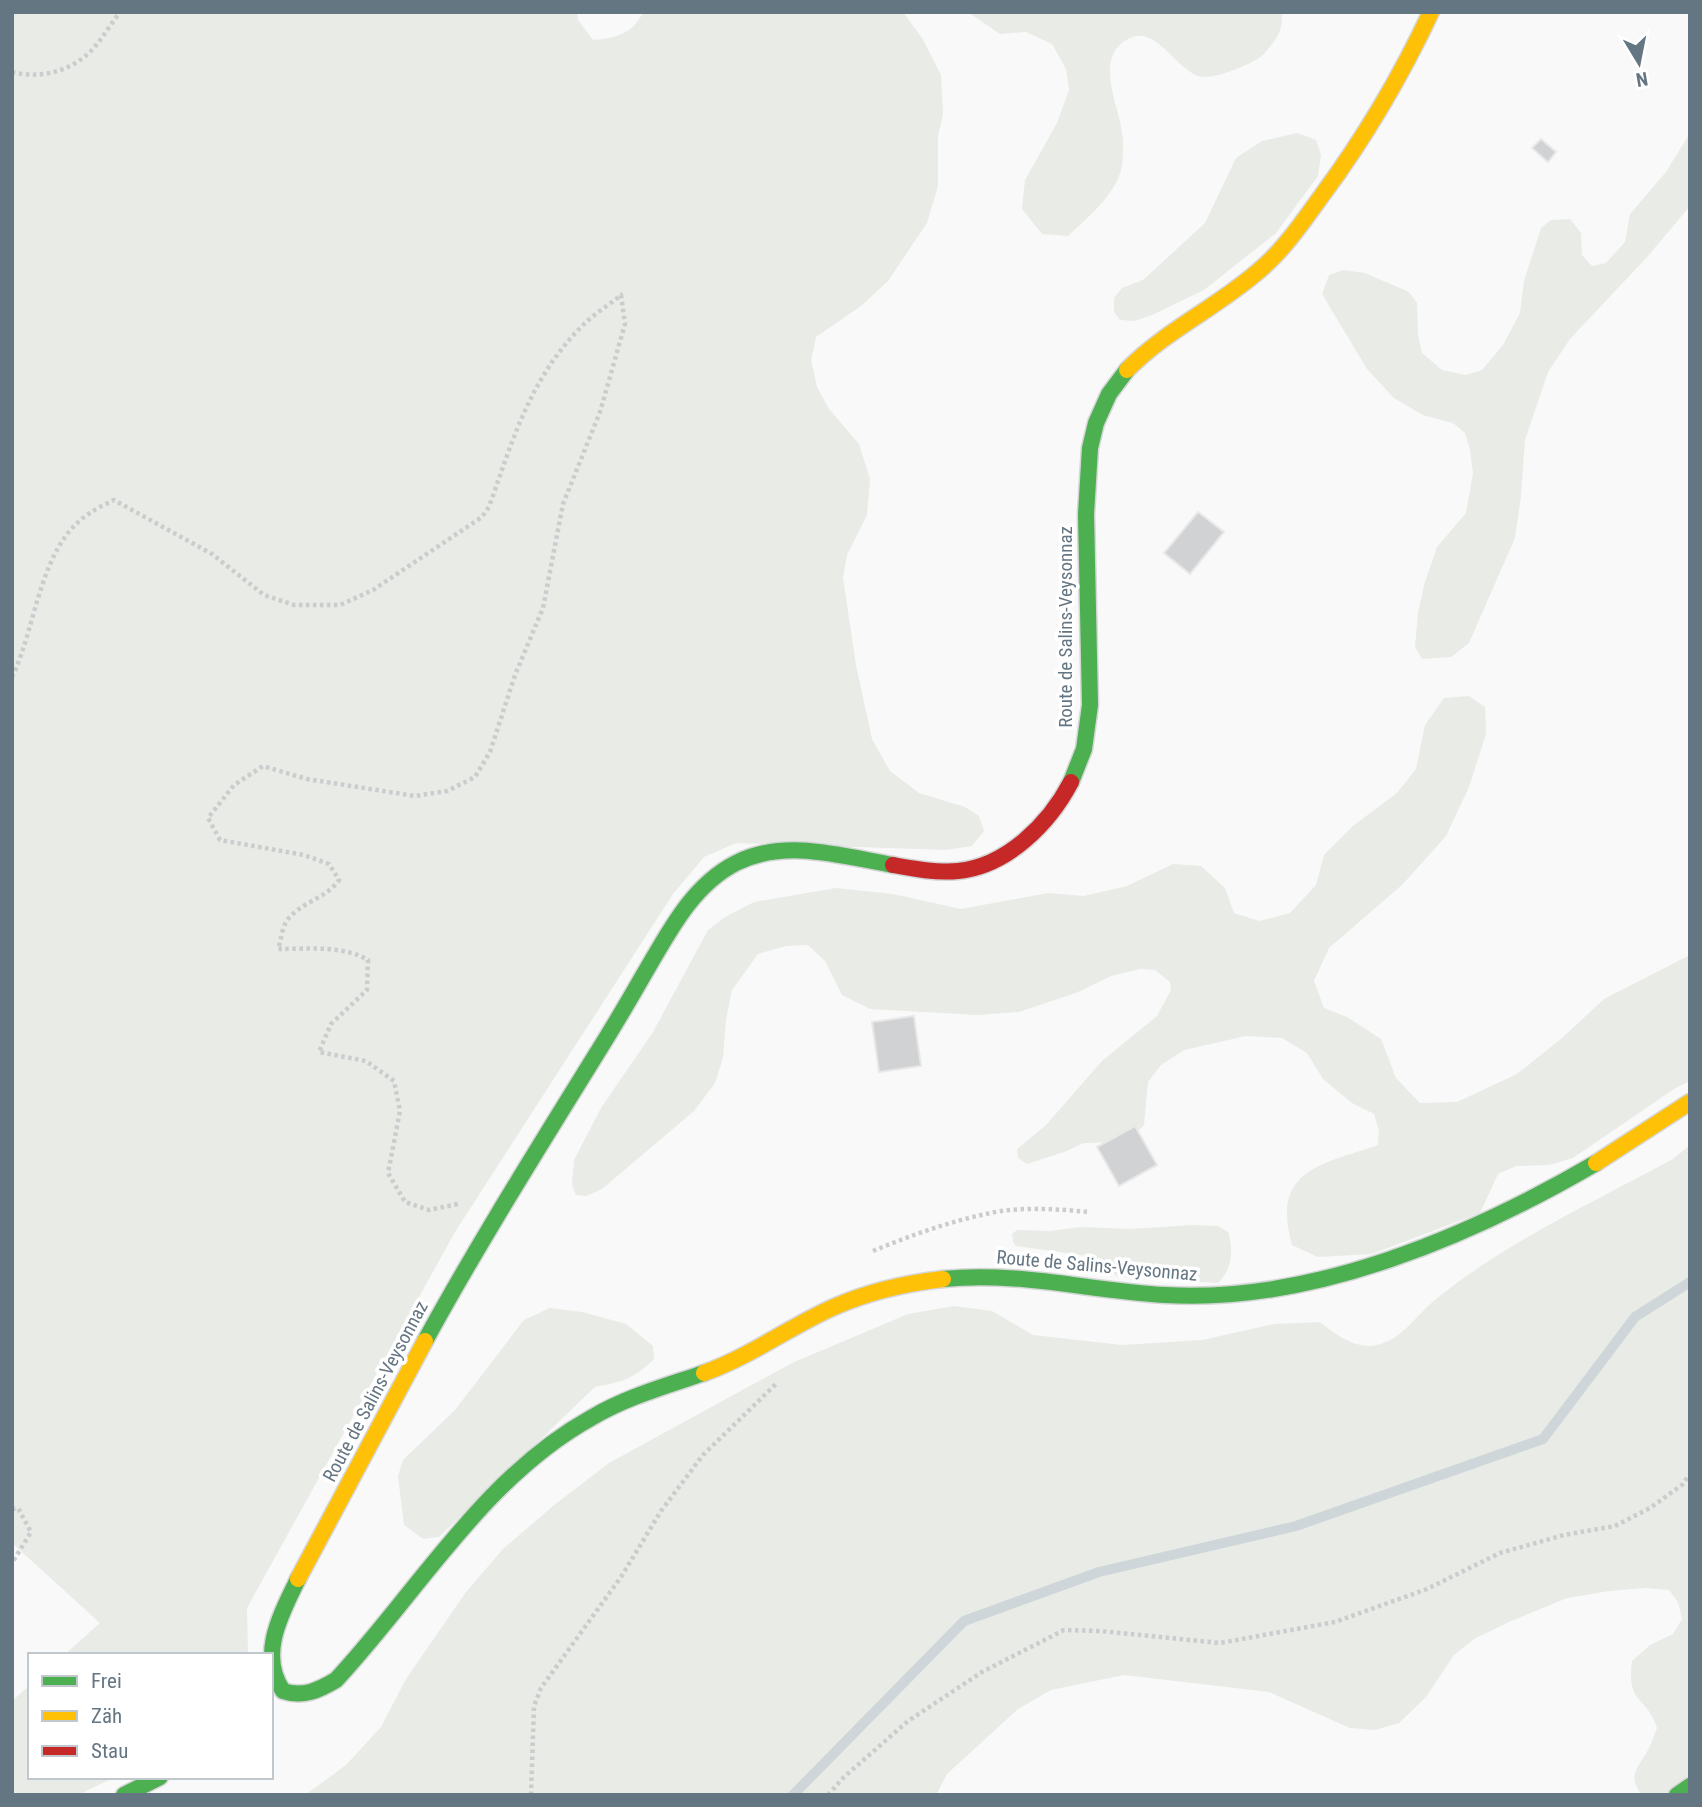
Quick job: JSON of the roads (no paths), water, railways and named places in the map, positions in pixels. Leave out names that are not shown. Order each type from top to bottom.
[{"type":"street","name":"Route de Salins-Veysonnaz","points":[[271,1653],[281,1614],[419,1352],[509,1194],[685,905],[695,893],[723,871],[751,855],[780,850],[839,854],[923,869],[968,870],[998,859],[1011,850],[1036,830],[1061,800],[1082,757],[1087,725],[1090,657],[1086,514],[1091,441],[1103,408],[1122,374],[1136,359],[1170,330],[1260,270],[1290,238],[1377,117],[1404,70],[1431,12]]},
{"type":"street","name":"Route de Salins-Veysonnaz","points":[[273,1668],[275,1679],[283,1692],[297,1695],[310,1694],[336,1679],[500,1491],[565,1434],[615,1405],[734,1360],[836,1307],[910,1285],[983,1275],[1028,1276],[1130,1293],[1200,1296],[1255,1291],[1318,1279],[1432,1245],[1512,1211],[1608,1157],[1690,1102]]},
{"type":"street","points":[[274,1707],[283,1692]]},
{"type":"street","points":[[124,1795],[156,1779]]},
{"type":"street","points":[[1677,1795],[1690,1786]]},
{"type":"waterway","points":[[793,1795],[964,1621],[1099,1572],[1296,1526],[1543,1439],[1635,1317],[1690,1282]]}]
